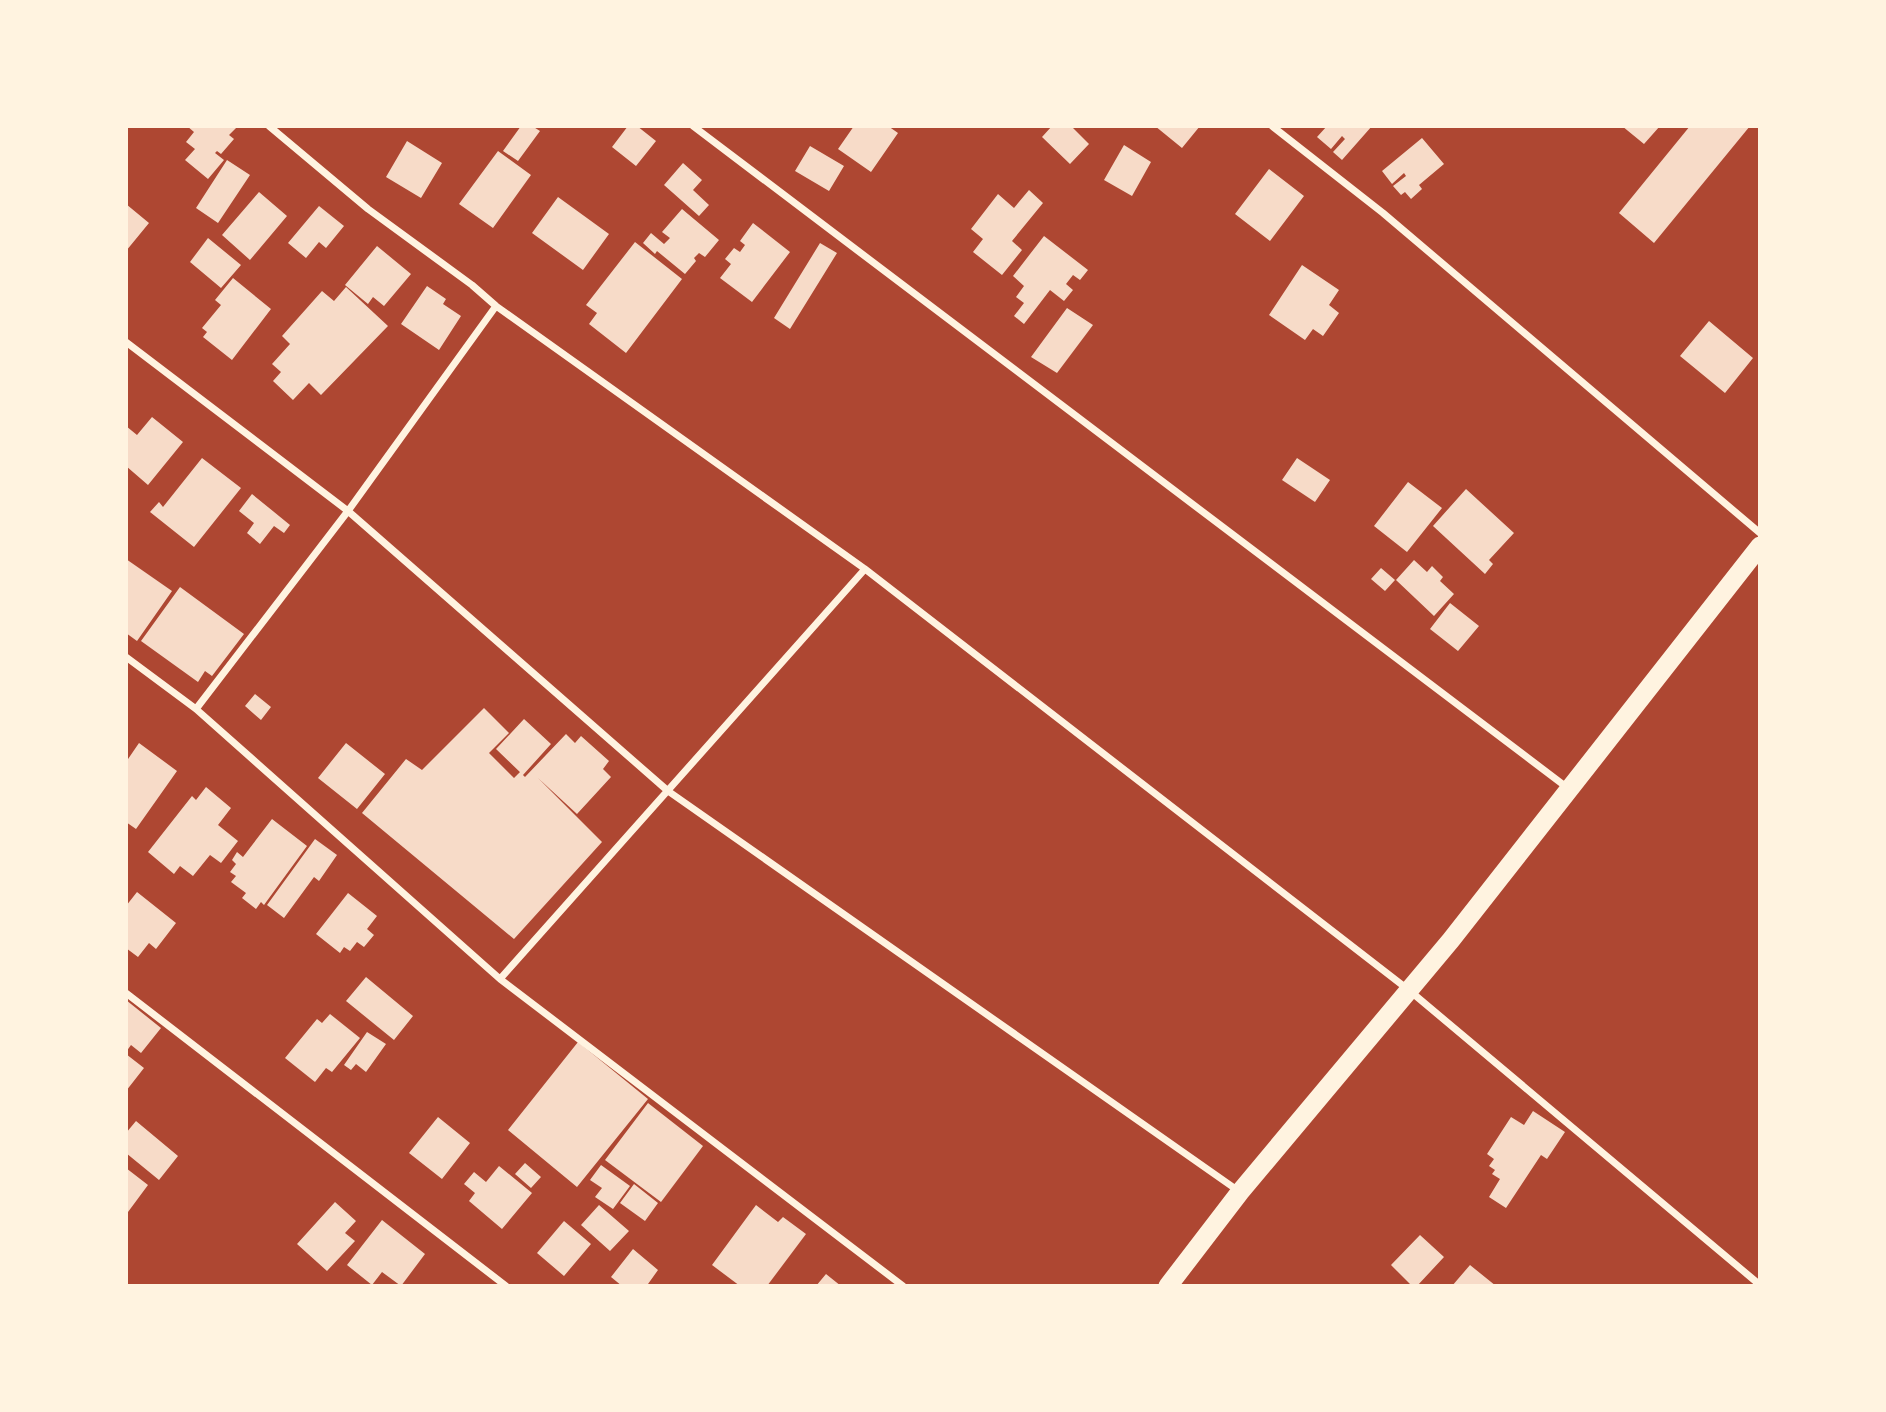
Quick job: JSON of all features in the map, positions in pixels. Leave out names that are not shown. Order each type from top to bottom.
[{"type":"highway","points":[[1168,1286],[1240,1192],[1410,990],[1760,546]]},
{"type":"street","points":[[269,126],[368,209],[496,306],[865,569],[1410,990],[1760,1286]]},
{"type":"street","points":[[693,126],[1569,789]]},
{"type":"street","points":[[1272,126],[1383,214],[1760,533]]},
{"type":"street","points":[[196,709],[348,511],[496,306]]},
{"type":"street","points":[[126,342],[348,511],[668,791],[1240,1192]]},
{"type":"street","points":[[500,979],[865,569]]},
{"type":"street","points":[[126,657],[196,709],[500,979],[903,1286]]},
{"type":"street","points":[[126,993],[506,1286]]},
{"type":"shaded area","points":[[126,126],[1760,126],[1760,1286],[126,1286]]},
{"type":"building","points":[[187,126],[238,126],[229,135],[234,139],[221,154],[217,151],[215,153],[224,160],[208,179],[185,160],[195,149],[186,142],[194,132]]},
{"type":"building","points":[[521,126],[532,126],[540,131],[518,161],[503,151]]},
{"type":"building","points":[[628,126],[637,126],[656,141],[636,166],[612,147]]},
{"type":"building","points":[[854,126],[888,126],[898,133],[871,172],[838,149]]},
{"type":"building","points":[[1052,126],[1071,126],[1089,144],[1070,164],[1042,137]]},
{"type":"building","points":[[1155,126],[1200,126],[1182,148]]},
{"type":"building","points":[[1327,126],[1372,126],[1342,160],[1333,152],[1345,139],[1342,136],[1331,149],[1317,137]]},
{"type":"building","points":[[1622,126],[1660,126],[1644,144]]},
{"type":"building","points":[[1690,126],[1750,126],[1654,243],[1619,213]]},
{"type":"building","points":[[1422,138],[1444,164],[1419,185],[1422,189],[1411,199],[1405,192],[1401,195],[1393,186],[1406,176],[1404,173],[1392,184],[1382,171]]},
{"type":"building","points":[[407,141],[442,163],[421,198],[386,177]]},
{"type":"building","points":[[1124,145],[1151,162],[1132,196],[1104,180]]},
{"type":"building","points":[[810,146],[844,166],[829,191],[795,171]]},
{"type":"building","points":[[498,151],[531,175],[493,228],[459,204]]},
{"type":"building","points":[[227,160],[250,175],[218,223],[196,208]]},
{"type":"building","points":[[683,163],[702,180],[693,190],[709,205],[699,216],[664,185]]},
{"type":"building","points":[[1269,169],[1304,196],[1270,241],[1235,214]]},
{"type":"building","points":[[1029,190],[1043,203],[1012,241],[1022,250],[1002,275],[973,252],[983,239],[971,229],[998,194],[1014,208]]},
{"type":"building","points":[[259,192],[287,216],[250,260],[222,235]]},
{"type":"building","points":[[558,197],[609,234],[583,270],[532,233]]},
{"type":"building","points":[[126,204],[149,223],[126,251]]},
{"type":"building","points":[[319,206],[344,226],[326,248],[319,242],[306,258],[288,243]]},
{"type":"building","points":[[682,209],[719,240],[705,257],[699,253],[694,258],[696,261],[685,274],[643,243],[651,233],[664,244],[670,238],[662,232]]},
{"type":"building","points":[[753,223],[790,252],[752,302],[720,278],[731,264],[725,259],[734,248],[740,252],[745,245],[740,241]]},
{"type":"building","points":[[1044,236],[1088,270],[1080,280],[1073,275],[1066,284],[1073,290],[1064,301],[1050,290],[1024,324],[1014,316],[1024,303],[1016,297],[1024,286],[1013,276]]},
{"type":"building","points":[[208,238],[241,265],[221,288],[190,262]]},
{"type":"building","points":[[635,242],[682,279],[626,353],[589,324],[597,313],[586,305]]},
{"type":"building","points":[[820,243],[837,253],[790,329],[774,318]]},
{"type":"building","points":[[377,246],[411,274],[384,306],[373,297],[368,304],[345,285]]},
{"type":"building","points":[[1302,265],[1339,290],[1329,305],[1339,313],[1323,336],[1313,329],[1305,340],[1269,315]]},
{"type":"building","points":[[233,278],[271,309],[232,360],[203,337],[207,332],[202,328],[221,305],[215,300]]},
{"type":"building","points":[[427,286],[446,299],[443,304],[461,316],[439,350],[401,324]]},
{"type":"building","points":[[346,287],[388,326],[321,395],[309,383],[293,400],[273,381],[281,372],[272,364],[290,344],[282,336],[322,291],[334,301]]},
{"type":"building","points":[[1067,308],[1093,325],[1057,373],[1031,357]]},
{"type":"building","points":[[1709,321],[1753,358],[1725,393],[1680,356]]},
{"type":"building","points":[[152,417],[183,442],[148,485],[126,466],[126,426],[137,435]]},
{"type":"building","points":[[202,458],[241,488],[194,547],[150,512],[159,502],[163,507]]},
{"type":"building","points":[[1297,458],[1330,480],[1315,502],[1282,480]]},
{"type":"building","points":[[1408,482],[1442,508],[1407,552],[1374,526]]},
{"type":"building","points":[[1466,489],[1514,533],[1489,560],[1493,564],[1485,574],[1433,526]]},
{"type":"building","points":[[252,494],[290,525],[284,533],[274,526],[260,544],[247,533],[254,523],[239,511]]},
{"type":"building","points":[[126,559],[172,591],[137,641],[126,633]]},
{"type":"building","points":[[1414,560],[1427,572],[1432,566],[1443,577],[1440,581],[1454,594],[1434,616],[1396,580]]},
{"type":"building","points":[[1381,568],[1395,580],[1385,591],[1371,579]]},
{"type":"building","points":[[180,587],[244,634],[212,676],[205,671],[198,682],[141,641]]},
{"type":"building","points":[[1450,603],[1479,626],[1458,651],[1430,629]]},
{"type":"building","points":[[255,694],[271,707],[261,720],[245,706]]},
{"type":"building","points":[[484,708],[509,733],[489,753],[514,778],[520,772],[525,777],[566,734],[575,743],[581,736],[609,761],[603,769],[611,777],[577,814],[538,778],[602,842],[514,939],[362,813],[406,759],[422,770]]},
{"type":"building","points":[[524,719],[551,744],[523,775],[496,749]]},
{"type":"building","points":[[139,743],[177,771],[136,829],[126,822],[126,762]]},
{"type":"building","points":[[346,743],[385,774],[357,809],[318,778]]},
{"type":"building","points":[[206,787],[231,808],[218,825],[238,841],[221,863],[210,855],[193,876],[180,866],[174,874],[148,852],[192,796],[196,800]]},
{"type":"building","points":[[272,819],[307,846],[264,905],[261,902],[256,909],[242,898],[246,893],[231,882],[236,876],[230,872],[236,864],[232,860],[237,852],[243,857]]},
{"type":"building","points":[[315,839],[337,855],[319,881],[314,877],[284,918],[267,905]]},
{"type":"building","points":[[137,892],[176,923],[156,949],[149,943],[138,957],[126,948],[126,906]]},
{"type":"building","points":[[348,893],[377,916],[367,929],[374,935],[364,947],[357,942],[350,951],[344,947],[340,953],[316,934]]},
{"type":"building","points":[[366,977],[413,1016],[394,1040],[346,1001]]},
{"type":"building","points":[[126,1000],[161,1028],[141,1053],[131,1045],[126,1052]]},
{"type":"building","points":[[330,1014],[360,1038],[332,1072],[326,1068],[315,1082],[285,1058],[317,1019],[322,1023]]},
{"type":"building","points":[[367,1032],[386,1044],[366,1072],[356,1064],[351,1070],[344,1065]]},
{"type":"building","points":[[578,1042],[648,1099],[577,1187],[508,1130]]},
{"type":"building","points":[[126,1054],[144,1068],[126,1091]]},
{"type":"building","points":[[648,1103],[703,1146],[661,1202],[605,1160]]},
{"type":"building","points":[[1533,1111],[1565,1132],[1547,1159],[1541,1155],[1506,1208],[1489,1197],[1500,1179],[1492,1174],[1495,1170],[1489,1166],[1494,1159],[1487,1154],[1511,1117],[1524,1125]]},
{"type":"building","points":[[438,1117],[470,1143],[442,1179],[409,1153]]},
{"type":"building","points":[[136,1121],[178,1156],[159,1180],[126,1153],[126,1133]]},
{"type":"building","points":[[525,1163],[541,1177],[531,1188],[515,1174]]},
{"type":"building","points":[[601,1165],[630,1186],[613,1209],[595,1197],[602,1188],[590,1180]]},
{"type":"building","points":[[499,1166],[532,1193],[502,1229],[469,1201],[475,1193],[464,1184],[474,1172],[486,1182]]},
{"type":"building","points":[[126,1168],[148,1185],[128,1212],[126,1210]]},
{"type":"building","points":[[634,1184],[658,1203],[645,1221],[620,1203]]},
{"type":"building","points":[[335,1202],[356,1221],[345,1233],[355,1241],[327,1271],[297,1244]]},
{"type":"building","points":[[599,1205],[629,1231],[610,1251],[581,1225]]},
{"type":"building","points":[[756,1205],[778,1222],[783,1217],[806,1234],[767,1286],[740,1286],[712,1265]]},
{"type":"building","points":[[382,1220],[425,1254],[401,1286],[382,1272],[372,1285],[347,1265]]},
{"type":"building","points":[[564,1221],[591,1244],[564,1276],[537,1253]]},
{"type":"building","points":[[1420,1235],[1444,1257],[1417,1286],[1412,1286],[1391,1265]]},
{"type":"building","points":[[633,1249],[658,1270],[648,1284],[650,1286],[622,1286],[611,1277]]},
{"type":"building","points":[[1470,1265],[1496,1286],[1452,1286]]},
{"type":"building","points":[[826,1274],[841,1286],[816,1286]]}]
